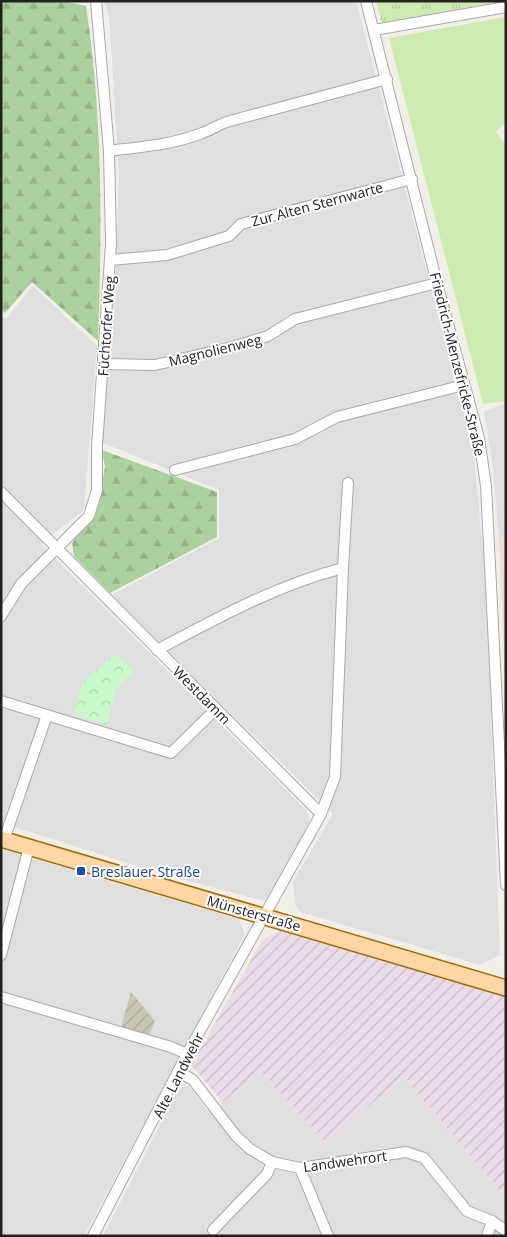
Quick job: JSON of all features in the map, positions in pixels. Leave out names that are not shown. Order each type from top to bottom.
[{"type":"main road","name":"Münsterstraße","points":[[3,839],[506,988]]},
{"type":"street","name":"Füchtorfer Weg","points":[[2,612],[21,584],[88,516],[97,490],[97,446],[110,260],[109,151],[96,1]]},
{"type":"street","name":"Friedrich-Menzefricke-Straße","points":[[366,1],[437,283],[479,438],[486,486],[506,885]]},
{"type":"street","points":[[374,30],[506,8]]},
{"type":"street","points":[[109,151],[162,145],[204,133],[222,123],[387,79]]},
{"type":"street","name":"Zur Alten Sternwarte","points":[[110,260],[167,254],[230,236],[241,224],[412,179]]},
{"type":"street","name":"Magnolienweg","points":[[104,364],[155,364],[232,347],[268,336],[295,319],[437,283]]},
{"type":"street","points":[[175,470],[295,439],[337,417],[464,385]]},
{"type":"street","points":[[266,916],[322,814],[335,777],[348,484]]},
{"type":"street","name":"Westdamm","points":[[1,492],[322,814]]},
{"type":"street","points":[[157,650],[304,578],[343,568]]},
{"type":"street","points":[[1,701],[171,753],[216,709]]},
{"type":"street","points":[[3,839],[47,715]]},
{"type":"street","points":[[1,955],[29,847]]},
{"type":"street","name":"Alte Landwehr","points":[[93,1236],[187,1054],[266,916]]},
{"type":"street","points":[[1,997],[171,1047],[187,1054]]},
{"type":"street","name":"Landwehrort","points":[[178,1071],[193,1080],[236,1136],[250,1148],[272,1162],[300,1168],[406,1152],[424,1158],[467,1211],[492,1221],[506,1231]]},
{"type":"street","points":[[213,1230],[267,1174],[272,1162]]},
{"type":"street","points":[[300,1168],[328,1236]]},
{"type":"street","points":[[487,1236],[492,1221]]},
{"type":"shaded area","points":[[105,1],[356,1],[473,447],[486,581],[500,955],[480,965],[300,912],[295,903],[293,882],[333,814],[111,595],[219,538],[219,490],[101,442],[116,269],[119,173],[109,17]]},
{"type":"shaded area","points":[[33,286],[97,346],[84,510],[41,544],[307,811],[309,822],[266,901],[169,876],[1,823],[1,315],[6,319]]},
{"type":"shaded area","points":[[506,404],[506,536],[499,538],[493,468],[484,411]]},
{"type":"shaded area","points":[[506,536],[506,711],[499,538]]},
{"type":"shaded area","points":[[1,849],[239,919],[245,934],[84,1236],[1,1236]]},
{"type":"shaded area","points":[[281,931],[506,997],[506,1198],[404,1077],[325,1142],[262,1073],[223,1102],[191,1065],[263,939]]},
{"type":"shaded area","points":[[131,992],[155,1021],[149,1036],[121,1027]]},
{"type":"shaded area","points":[[262,1073],[325,1142],[404,1077],[506,1198],[506,1236],[103,1236],[179,1088],[189,1086],[209,1113]]},
{"type":"green space","points":[[1,1],[68,2],[86,6],[96,89],[100,173],[98,341],[32,282],[5,313],[1,309]]},
{"type":"green space","points":[[376,1],[504,1],[382,23]]},
{"type":"green space","points":[[506,17],[506,122],[496,132],[506,145],[506,401],[483,404],[389,38]]},
{"type":"green space","points":[[102,450],[217,492],[217,537],[110,593],[74,556],[72,543],[97,509],[105,467]]},
{"type":"green space","points":[[115,654],[134,671],[116,689],[107,725],[74,714],[83,682]]},
{"type":"place","name":"Breslauer Straße","points":[[81,871]]}]
